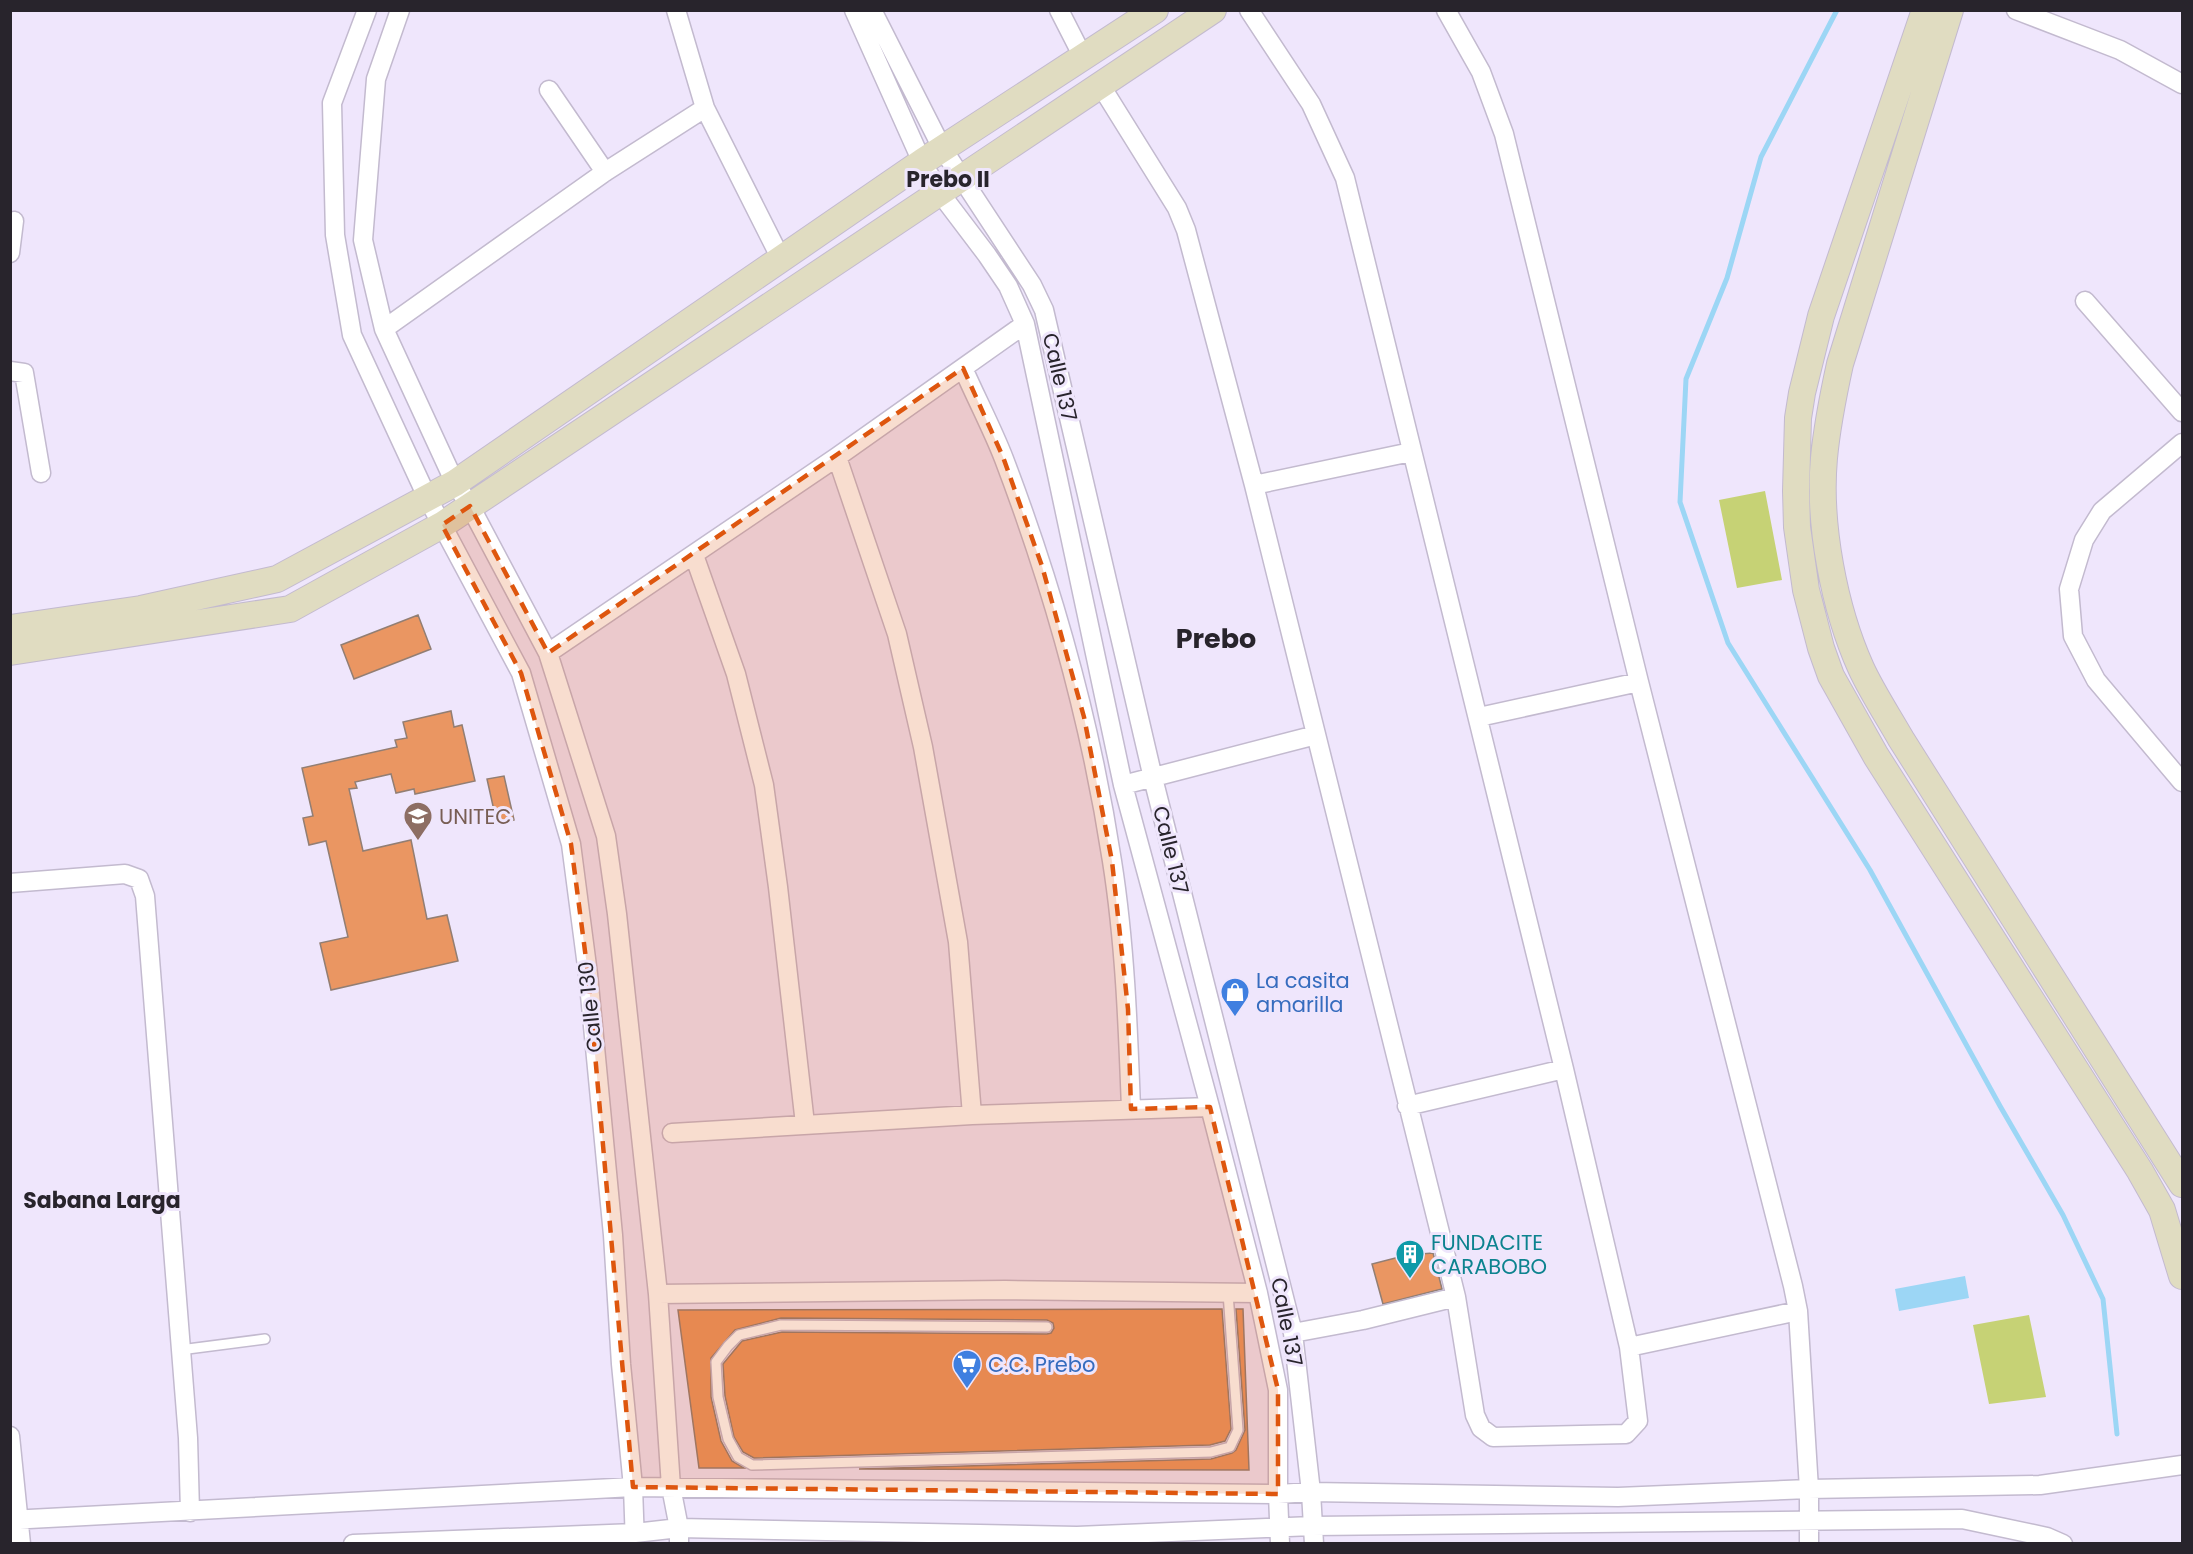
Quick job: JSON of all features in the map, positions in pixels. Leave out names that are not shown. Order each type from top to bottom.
[{"type":"street","name":"Calle 130","points":[[367,10],[332,103],[334,235],[352,335],[428,499],[521,673],[571,844],[592,1022],[613,1235],[635,1538]]},
{"type":"street","name":"Calle 130","points":[[400,10],[376,79],[363,240],[384,329],[455,483],[470,506],[548,653],[606,836],[619,926],[658,1294],[671,1487],[679,1536]]},
{"type":"street","points":[[676,10],[705,108],[781,259]]},
{"type":"street","points":[[854,10],[932,155]]},
{"type":"street","points":[[872,10],[932,155],[940,193],[1008,286],[1025,324],[1123,785],[1258,1293],[1278,1390],[1280,1535]]},
{"type":"street","points":[[1059,10],[1083,57]]},
{"type":"street","points":[[10,628],[141,609],[277,579],[428,499],[455,483],[932,155],[1155,10]]},
{"type":"street","points":[[10,652],[290,609],[442,525],[1213,10]]},
{"type":"street","points":[[1101,86],[1177,208],[1186,230],[1254,485],[1456,1297],[1475,1415],[1481,1428],[1493,1437],[1626,1434],[1638,1421],[1629,1347],[1479,717],[1345,178],[1311,104],[1249,10]]},
{"type":"street","points":[[1446,10],[1481,72],[1504,134],[1639,682],[1793,1286],[1798,1311],[1809,1489],[1809,1544]]},
{"type":"street","points":[[1925,10],[1821,316],[1809,361],[1799,410],[1796,491],[1797,527],[1806,590],[1831,676],[1876,756],[2162,1210],[2182,1276]]},
{"type":"street","points":[[1950,10],[1840,364],[1829,411],[1824,461],[1824,516],[1832,567],[1846,629],[1862,669],[1901,739],[2182,1185]]},
{"type":"street","points":[[2016,10],[2120,50],[2182,84]]},
{"type":"street","points":[[549,90],[605,172]]},
{"type":"street","points":[[384,329],[605,172],[705,108]]},
{"type":"street","name":"Calle 137","points":[[932,155],[962,179],[1032,285],[1044,310],[1153,778],[1293,1333],[1314,1535]]},
{"type":"street","points":[[10,253],[14,221]]},
{"type":"street","points":[[2085,301],[2182,412]]},
{"type":"street","points":[[1821,316],[1852,327]]},
{"type":"street","points":[[548,653],[837,457],[1025,324]]},
{"type":"street","points":[[963,368],[1003,457],[1042,567],[1084,717],[1112,861],[1128,1009],[1131,1109]]},
{"type":"street","points":[[10,371],[24,373],[41,472]]},
{"type":"street","points":[[2182,443],[2102,511],[2084,540],[2069,588],[2073,636],[2096,680],[2182,782]]},
{"type":"street","points":[[1254,485],[1412,452]]},
{"type":"street","points":[[837,457],[897,634],[923,747],[958,942],[972,1115]]},
{"type":"street","points":[[694,555],[736,674],[764,785],[805,1124]]},
{"type":"street","points":[[1479,717],[1639,682]]},
{"type":"street","points":[[1123,785],[1316,735]]},
{"type":"street","points":[[10,883],[125,874],[138,879],[145,896],[188,1438],[190,1512]]},
{"type":"street","points":[[1407,1106],[1564,1069]]},
{"type":"street","points":[[672,1133],[972,1115],[1210,1107]]},
{"type":"street","points":[[2120,1140],[2145,1123]]},
{"type":"street","points":[[658,1294],[1005,1290],[1258,1293]]},
{"type":"street","points":[[1293,1333],[1363,1320],[1456,1297]]},
{"type":"street","points":[[1629,1347],[1798,1311]]},
{"type":"street","points":[[10,1436],[14,1520],[21,1544]]},
{"type":"street","points":[[14,1520],[633,1486],[1618,1497],[1809,1489],[2040,1485],[2182,1465]]},
{"type":"street","points":[[353,1544],[679,1536],[1077,1540],[1809,1520],[1962,1519],[2047,1538],[2063,1544]]},
{"type":"lane","points":[[1047,1327],[780,1325],[740,1335],[728,1346],[717,1362],[718,1396],[728,1439],[738,1457],[752,1465],[1211,1452],[1230,1447],[1238,1430],[1228,1293]]},
{"type":"lane","points":[[180,1350],[265,1339]]},
{"type":"highlighted area","points":[[963,368],[1003,457],[1042,566],[1084,717],[1112,861],[1128,1009],[1131,1109],[1210,1107],[1278,1390],[1278,1494],[633,1487],[588,974],[571,844],[521,673],[442,525],[470,506],[548,653]]},
{"type":"green space","points":[[1765,491],[1782,580],[1737,588],[1719,500]]},
{"type":"green space","points":[[2029,1315],[2046,1397],[1989,1404],[1973,1325]]},
{"type":"water","points":[[1965,1276],[1969,1298],[1899,1311],[1895,1289]]},
{"type":"building","points":[[418,615],[431,649],[354,679],[341,645]]},
{"type":"building","points":[[451,711],[454,727],[462,725],[475,781],[415,794],[414,789],[396,793],[391,774],[355,782],[357,788],[349,789],[363,851],[411,840],[427,919],[447,915],[458,961],[331,990],[320,943],[348,937],[326,841],[309,845],[303,818],[313,816],[302,768],[397,747],[395,740],[407,738],[403,722]]},
{"type":"building","points":[[504,776],[514,820],[497,824],[487,779]]},
{"type":"building","name":"FUNDACITE CARABOBO","points":[[1433,1253],[1442,1289],[1383,1304],[1372,1264],[1407,1255]]},
{"type":"building","name":"C.C. Prebo","points":[[1222,1309],[1231,1429],[1225,1441],[1210,1445],[754,1458],[743,1452],[734,1437],[725,1396],[723,1364],[742,1341],[782,1332],[1047,1334],[1051,1333],[1054,1328],[1053,1323],[1047,1320],[781,1318],[735,1330],[711,1358],[711,1397],[721,1441],[732,1461],[744,1468],[699,1468],[678,1310]]},
{"type":"building","points":[[1236,1309],[1243,1309],[1249,1470],[859,1469],[1211,1459],[1232,1453],[1236,1450],[1245,1430]]},
{"type":"waterway","points":[[1837,10],[1761,157],[1727,278],[1686,379],[1680,502],[1728,643],[1870,870],[2063,1215],[2103,1299],[2117,1434]]},
{"type":"place","name":"UNITEC","points":[[418,842]]},
{"type":"place","name":"La casita amarilla","points":[[1235,1018]]},
{"type":"place","name":"FUNDACITE CARABOBO","points":[[1410,1280]]},
{"type":"place","name":"C.C. Prebo","points":[[967,1390]]},
{"type":"district","name":"Prebo II","points":[[948,179]]},
{"type":"district","name":"Prebo","points":[[1216,638]]},
{"type":"district","name":"Sabana Larga","points":[[102,1200]]}]
